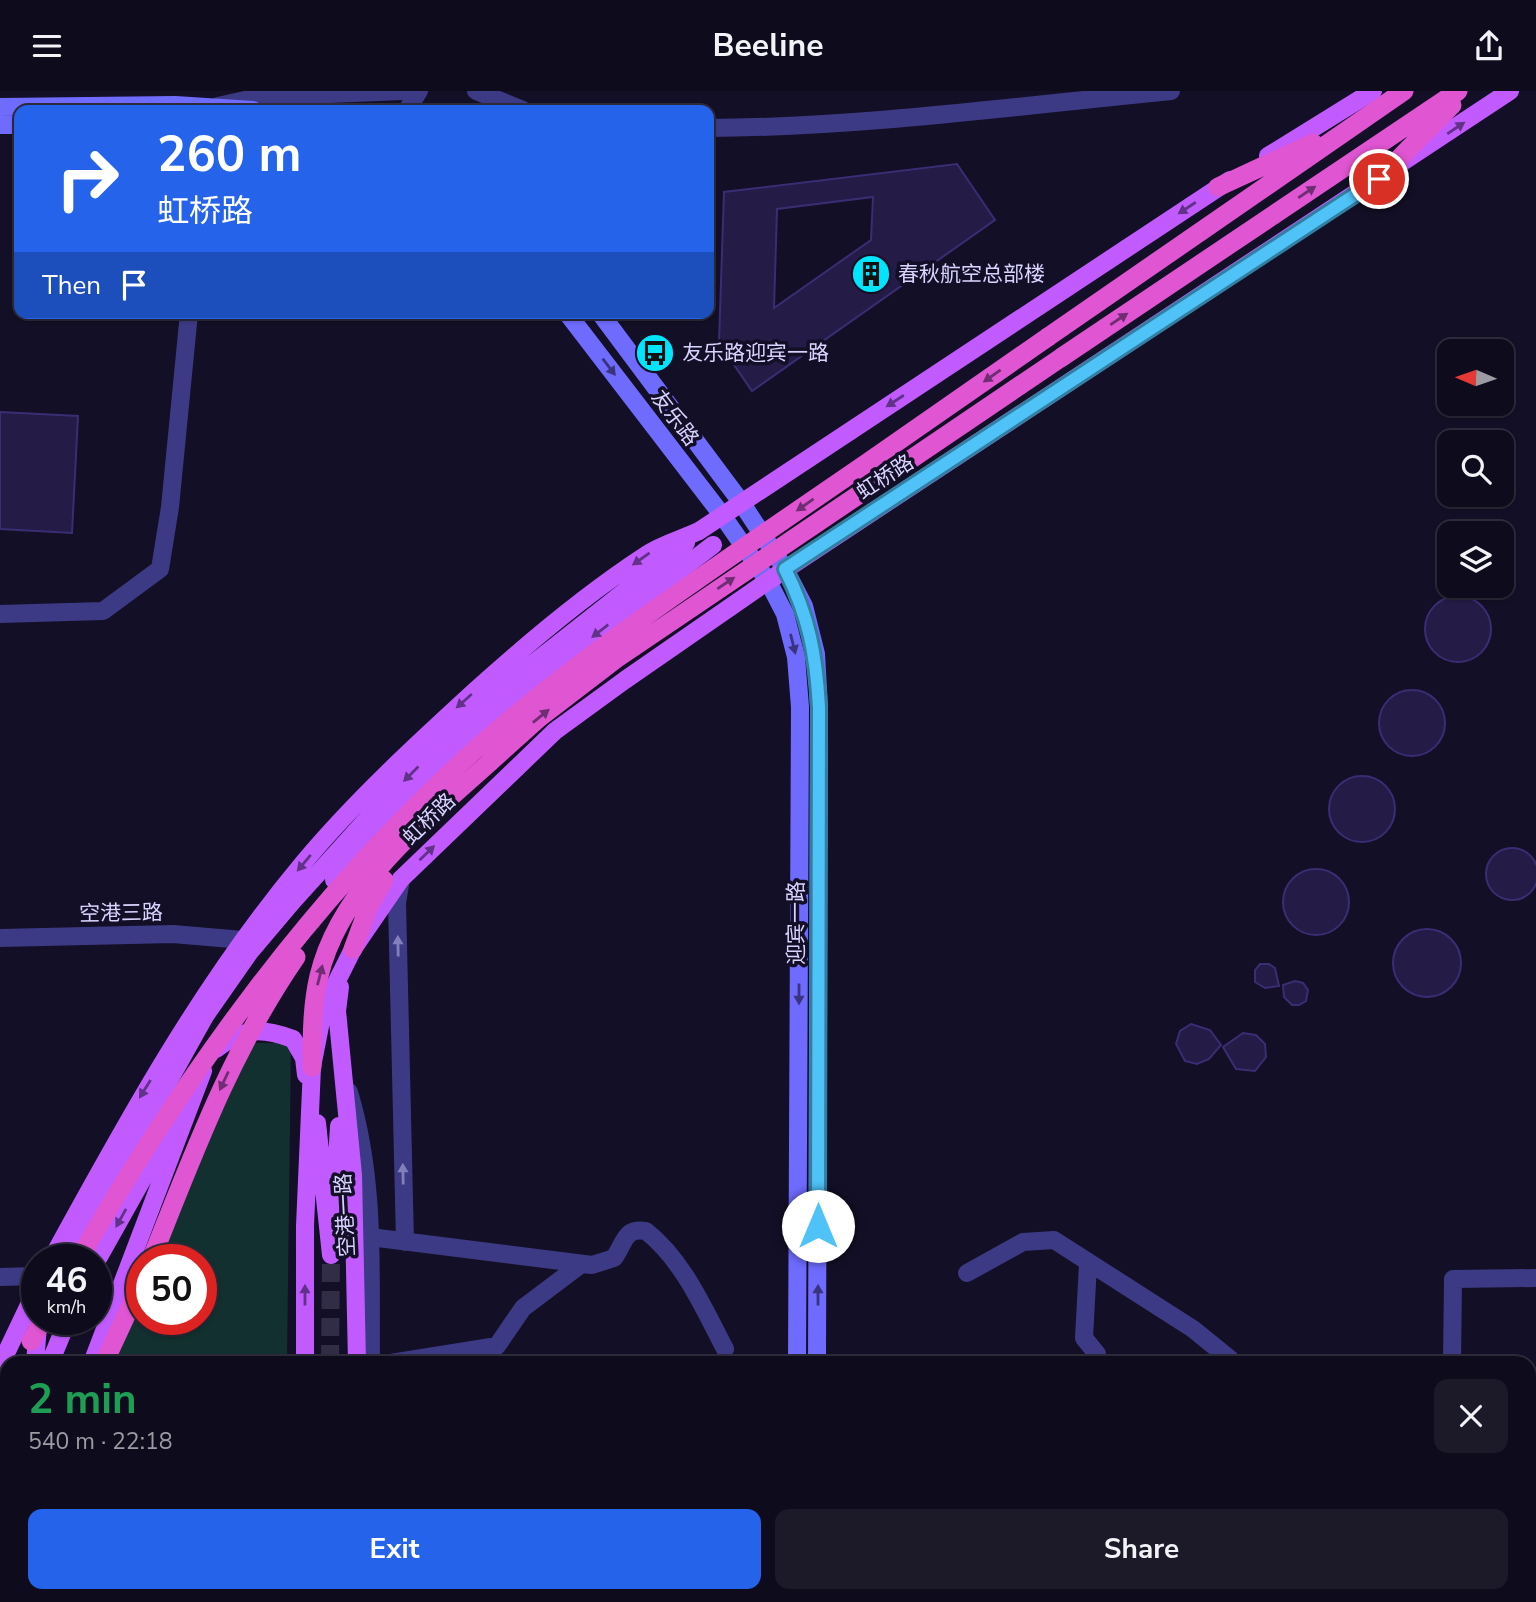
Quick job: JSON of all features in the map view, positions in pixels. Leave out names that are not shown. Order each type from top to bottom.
[{"type":"highway","points":[[88,1244],[183,1092],[235,1016],[315,914],[464,760],[606,645],[1404,91]]},
{"type":"highway","points":[[312,1067],[314,1006],[327,952],[342,920],[372,878],[424,822],[539,718],[616,659],[1458,91]]},
{"type":"highway","points":[[1379,179],[1466,91]]},
{"type":"highway","points":[[1218,187],[1364,119]]},
{"type":"highway","points":[[353,949],[369,906],[424,822]]},
{"type":"highway","points":[[157,1244],[219,1090],[242,1044],[273,990],[366,859]]},
{"type":"highway","points":[[107,1356],[126,1316]]},
{"type":"highway","points":[[31,1341],[34,1335]]},
{"type":"main road","name":"虹桥路","points":[[305,1356],[305,1226],[312,1067],[321,1021],[353,949],[401,879],[555,731],[785,569],[1510,91]]},
{"type":"main road","name":"虹桥路","points":[[77,1244],[205,1016],[249,953],[377,808],[496,693],[552,646],[658,567],[722,515],[1218,187],[1371,92]]},
{"type":"main road","name":"友乐路","points":[[572,319],[722,515]]},
{"type":"main road","name":"友乐路","points":[[604,319],[741,502]]},
{"type":"main road","name":"迎宾一路","points":[[741,502],[785,569],[804,606],[816,654],[819,707],[817,1356]]},
{"type":"main road","name":"迎宾一路","points":[[722,515],[768,581],[785,614],[796,657],[800,707],[797,1356]]},
{"type":"main road","name":"虹桥路","points":[[60,1244],[137,1102],[243,940],[362,796],[525,646],[648,553],[699,531]]},
{"type":"main road","points":[[106,1244],[262,968],[353,858],[437,769],[518,694],[713,545]]},
{"type":"main road","name":"虹桥路","points":[[345,967],[337,1011],[354,1187],[357,1356]]},
{"type":"main road","points":[[215,1050],[236,1034],[255,1030],[274,1032],[293,1039],[304,1058],[310,1110]]},
{"type":"main road","points":[[312,1067],[331,1255],[342,1067]]},
{"type":"main road","points":[[95,1356],[203,1071]]},
{"type":"main road","points":[[5,1356],[21,1322]]},
{"type":"main road","points":[[36,1356],[39,1335]]},
{"type":"main road","points":[[53,1356],[61,1335]]},
{"type":"main road","points":[[25,1356],[31,1341]]},
{"type":"street","points":[[227,105],[259,97],[402,91]]},
{"type":"street","points":[[476,91],[511,105]]},
{"type":"street","points":[[714,128],[905,118],[1171,91]]},
{"type":"street","points":[[1350,91],[1371,92]]},
{"type":"street","points":[[0,614],[103,611],[160,569],[170,507],[187,319]]},
{"type":"street","points":[[401,879],[397,903],[405,1242]]},
{"type":"street","name":"空港三路","points":[[0,938],[173,934],[243,940]]},
{"type":"street","name":"空港一路","points":[[342,1067],[360,1127],[369,1196],[371,1356]]},
{"type":"street","points":[[370,1237],[543,1257],[580,1265],[601,1263],[614,1258],[627,1234],[632,1230],[646,1231],[674,1260],[698,1297],[725,1349]]},
{"type":"street","points":[[967,1273],[1023,1243],[1054,1240],[1193,1329],[1226,1356]]},
{"type":"street","points":[[1088,1264],[1084,1338],[1097,1356]]},
{"type":"street","points":[[435,1356],[497,1346],[523,1308],[580,1265]]},
{"type":"street","points":[[0,1277],[21,1276]]},
{"type":"street","points":[[1452,1356],[1453,1279],[1536,1278]]},
{"type":"green space","points":[[249,1043],[291,1043],[287,1356],[118,1356],[127,1335],[217,1335],[217,1244],[165,1244]]},
{"type":"building","name":"春秋航空总部楼","points":[[957,164],[995,220],[752,391],[719,343],[724,192]],"holes":[[[873,197],[871,240],[774,308],[777,209]]]},
{"type":"building","points":[[0,412],[78,416],[72,533],[0,529]]},
{"type":"building","points":[[1445,598],[1471,598],[1477,601],[1486,610],[1491,622],[1491,636],[1486,648],[1477,657],[1465,662],[1451,662],[1439,657],[1430,648],[1425,636],[1425,622],[1430,610]]},
{"type":"building","points":[[1405,690],[1419,690],[1431,695],[1440,704],[1445,723],[1443,736],[1436,747],[1419,756],[1405,756],[1393,751],[1384,742],[1379,730],[1379,716],[1384,704],[1393,695]]},
{"type":"building","points":[[1355,776],[1369,776],[1381,781],[1390,790],[1395,809],[1393,822],[1386,833],[1369,842],[1355,842],[1343,837],[1334,828],[1329,816],[1329,802],[1334,790],[1343,781]]},
{"type":"building","points":[[1502,850],[1522,850],[1536,864],[1536,884],[1522,898],[1502,898],[1488,884],[1488,864]]},
{"type":"building","points":[[1309,869],[1323,869],[1335,874],[1344,883],[1349,902],[1347,915],[1340,926],[1323,935],[1309,935],[1297,930],[1288,921],[1283,909],[1283,895],[1288,883],[1297,874]]},
{"type":"building","points":[[1427,929],[1440,932],[1451,939],[1458,950],[1461,963],[1458,976],[1451,987],[1440,994],[1427,997],[1414,994],[1403,987],[1396,976],[1393,963],[1396,950],[1403,939],[1414,932]]},
{"type":"building","points":[[1260,964],[1269,964],[1275,968],[1279,986],[1265,988],[1255,982],[1255,970]]},
{"type":"building","points":[[1295,981],[1303,983],[1308,990],[1306,1001],[1299,1005],[1292,1005],[1284,997],[1283,985]]},
{"type":"building","points":[[1191,1024],[1210,1030],[1221,1045],[1209,1059],[1197,1064],[1185,1061],[1176,1044],[1180,1031]]},
{"type":"building","points":[[1243,1033],[1256,1035],[1265,1044],[1266,1057],[1255,1071],[1236,1069],[1223,1047]]},
{"type":"tunnel","points":[[330,1356],[331,1255]]},
{"type":"place","name":"春秋航空总部楼","points":[[871,274]]},
{"type":"place","name":"友乐路迎宾一路","points":[[655,353]]},
{"type":"route","points":[[818,1226],[819,707],[816,654],[804,606],[785,569],[1379,179]]}]
